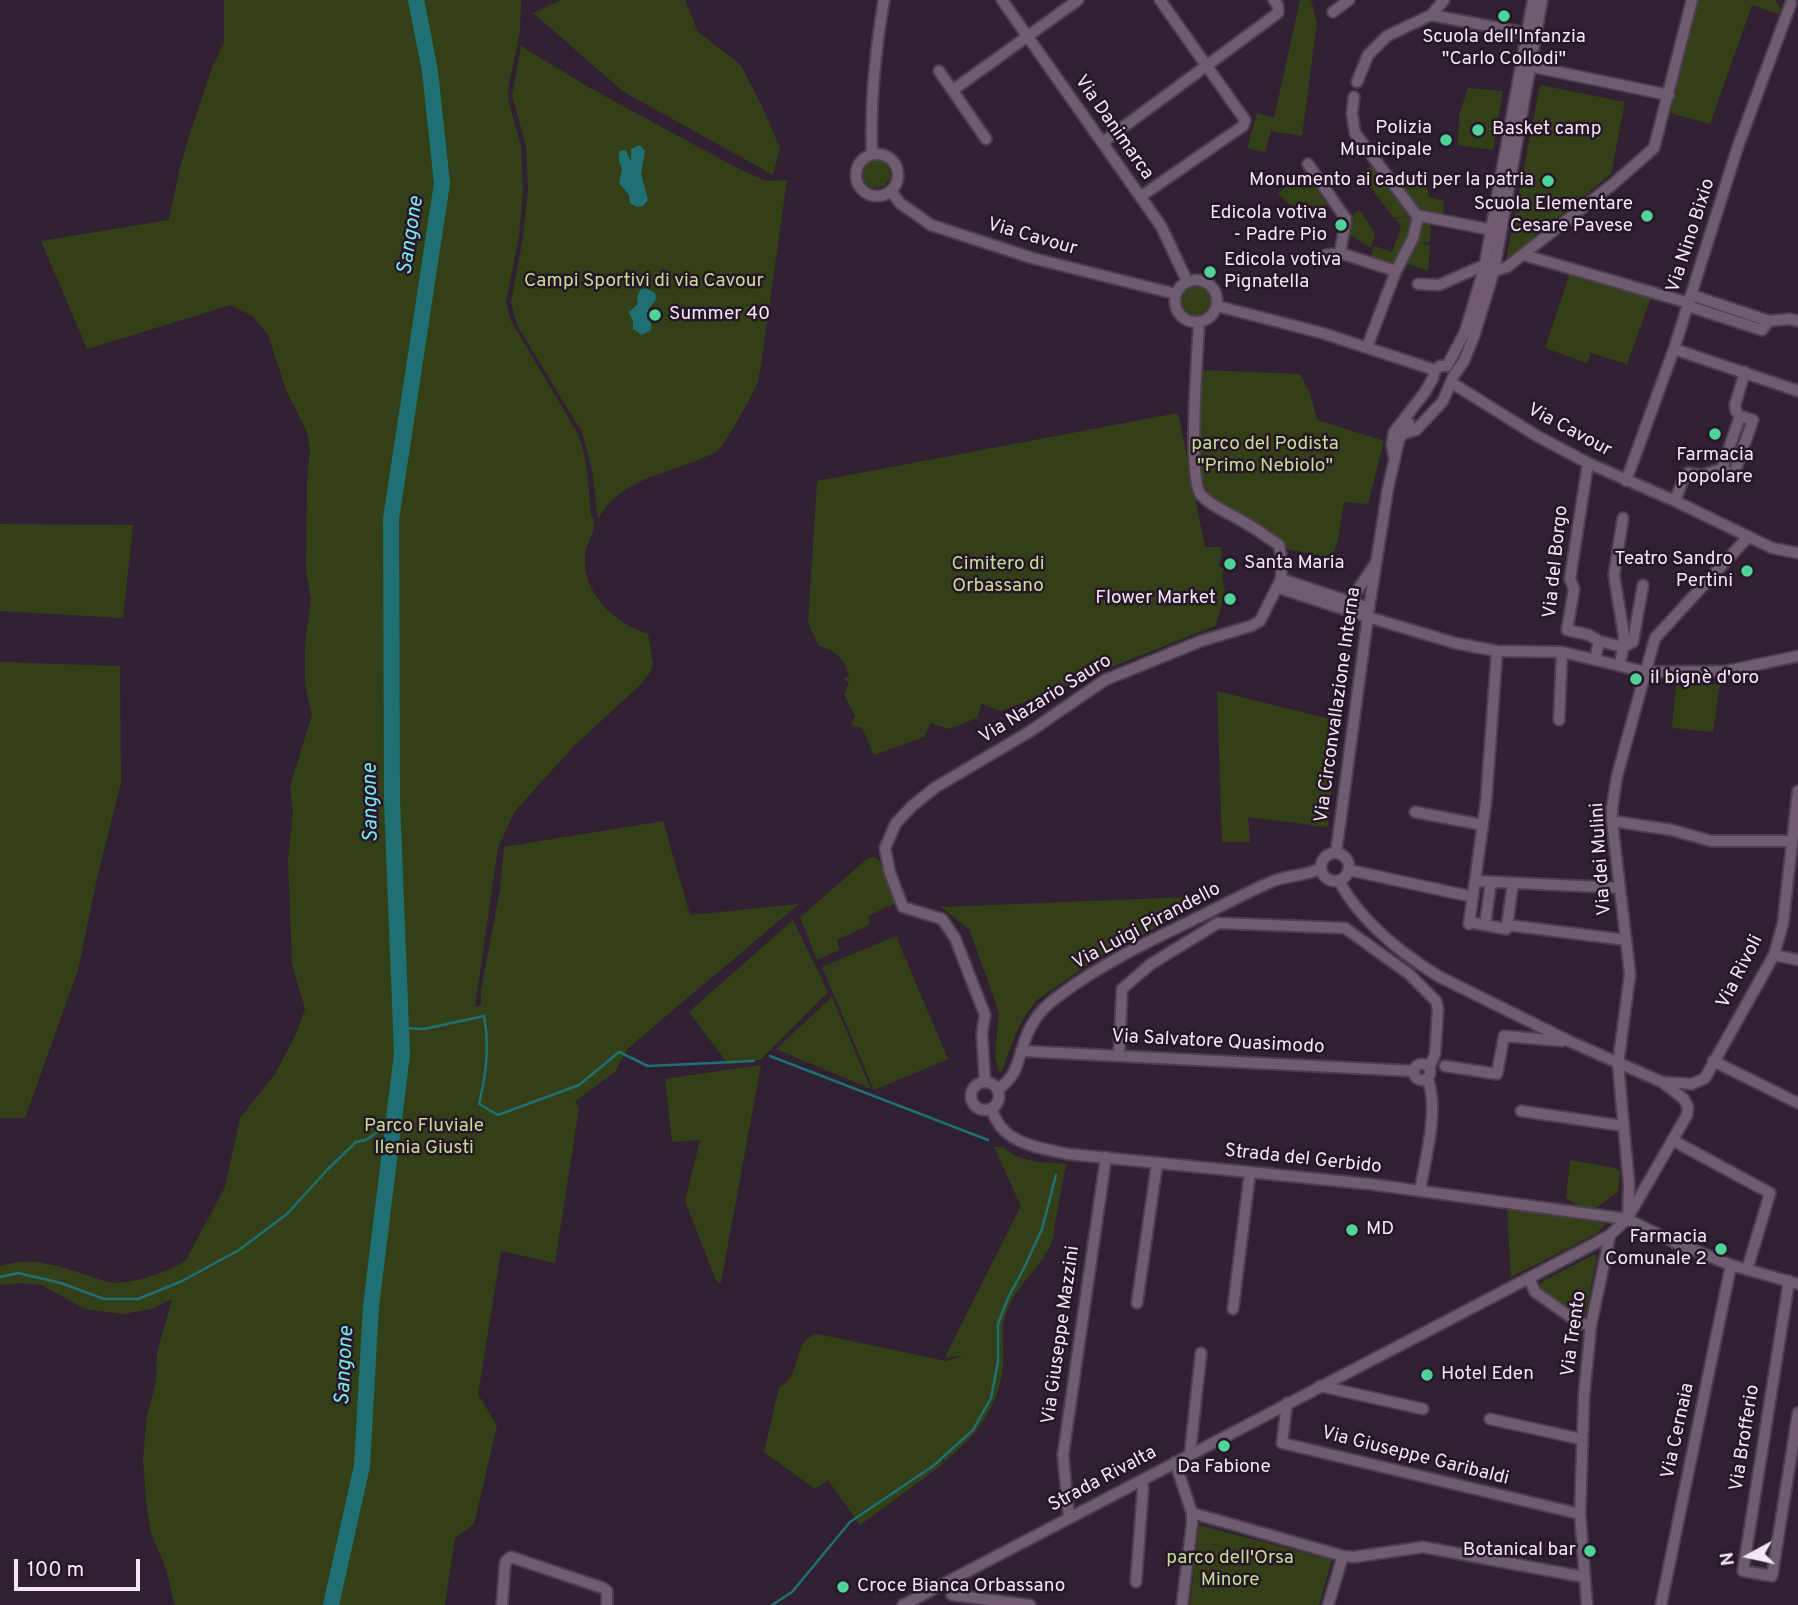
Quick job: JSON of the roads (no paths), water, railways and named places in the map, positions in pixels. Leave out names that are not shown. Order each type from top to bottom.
[{"type":"street","points":[[872,154],[870,126],[873,77],[884,0]]},
{"type":"street","name":"Via Danimarca","points":[[1002,0],[1161,226],[1187,281]]},
{"type":"street","points":[[953,90],[1078,0]]},
{"type":"street","points":[[1139,197],[1243,126],[1245,120],[1160,0]]},
{"type":"street","points":[[1102,142],[1278,13],[1279,6],[1274,0]]},
{"type":"street","points":[[1333,12],[1349,0]]},
{"type":"street","points":[[1357,82],[1368,55],[1387,36],[1431,15],[1444,0]]},
{"type":"street","points":[[1217,306],[1367,347],[1435,378],[1445,387],[1451,375],[1464,361],[1474,336],[1527,66],[1533,0]]},
{"type":"street","points":[[1532,34],[1542,0]]},
{"type":"street","points":[[1418,284],[1439,285],[1476,268],[1489,270],[1507,267],[1654,148],[1692,0]]},
{"type":"street","points":[[1791,1],[1798,14]]},
{"type":"street","name":"Via Nino Bixio","points":[[1626,481],[1673,350],[1738,146],[1791,1]]},
{"type":"street","points":[[1431,15],[1532,34]]},
{"type":"street","points":[[1527,66],[1669,95]]},
{"type":"street","points":[[1489,270],[1492,230],[1527,66]]},
{"type":"street","points":[[939,71],[986,139]]},
{"type":"street","points":[[1354,97],[1354,133],[1418,217],[1413,238],[1396,271],[1367,347]]},
{"type":"street","points":[[872,154],[886,155],[896,165],[898,179],[891,191],[885,195],[871,195],[859,187],[856,181],[857,167],[872,154]]},
{"type":"street","points":[[1308,164],[1346,219],[1340,253]]},
{"type":"street","name":"Via Cavour","points":[[891,191],[900,203],[931,225],[1031,258],[1176,293]]},
{"type":"street","points":[[1421,216],[1492,230]]},
{"type":"street","points":[[1326,256],[1340,253],[1396,271]]},
{"type":"street","points":[[1524,255],[1769,321],[1798,321]]},
{"type":"street","points":[[1201,279],[1216,293],[1217,306],[1210,317],[1199,322],[1185,319],[1175,301],[1176,293],[1187,281],[1201,279]]},
{"type":"street","points":[[1199,322],[1195,426],[1195,471],[1199,492],[1214,506],[1279,545],[1282,563],[1280,583]]},
{"type":"street","points":[[1673,350],[1798,391]]},
{"type":"street","points":[[1394,456],[1394,432],[1435,378],[1440,366],[1451,375]]},
{"type":"street","points":[[1675,501],[1688,473],[1702,475],[1722,469],[1740,416],[1735,411],[1735,405],[1745,372]]},
{"type":"street","points":[[1402,434],[1416,430],[1443,401],[1451,375]]},
{"type":"street","name":"Via Cavour","points":[[1451,375],[1537,436],[1588,463],[1772,548],[1798,553]]},
{"type":"street","name":"Via Circonvallazione Interna","points":[[1336,853],[1368,613],[1394,456],[1402,434],[1435,378]]},
{"type":"street","name":"Via del Borgo","points":[[1588,463],[1570,579],[1574,589],[1567,630],[1589,635],[1599,641]]},
{"type":"street","points":[[1620,665],[1624,636],[1614,575],[1623,518]]},
{"type":"street","name":"Via dei Mulini","points":[[1627,1219],[1629,1184],[1618,1064],[1630,974],[1612,821],[1615,790],[1655,638],[1748,537]]},
{"type":"street","name":"Via Circonvallazione Interna","points":[[1346,601],[1357,591],[1376,562]]},
{"type":"street","points":[[1280,583],[1346,601],[1368,613]]},
{"type":"street","points":[[1280,583],[1434,638],[1497,651],[1562,652],[1646,672],[1727,671],[1798,656]]},
{"type":"street","name":"Via Nazario Sauro","points":[[985,1082],[984,1007],[955,938],[943,919],[903,907],[890,873],[885,848],[896,823],[912,806],[936,788],[1029,732],[1105,680],[1201,640],[1260,621],[1280,583]]},
{"type":"street","points":[[1595,660],[1599,641],[1623,647],[1633,642],[1643,585]]},
{"type":"street","points":[[1497,651],[1486,802],[1471,924],[1506,929],[1513,883]]},
{"type":"street","points":[[1559,720],[1562,652]]},
{"type":"street","name":"Via Rivoli","points":[[1662,1082],[1692,1084],[1705,1078],[1774,956],[1783,923],[1798,791]]},
{"type":"street","points":[[1415,812],[1483,825]]},
{"type":"street","points":[[1612,821],[1672,830],[1711,841],[1791,841]]},
{"type":"street","points":[[1339,881],[1349,870],[1346,857],[1336,853],[1325,857],[1321,868],[1325,877],[1339,881],[1349,898],[1376,928],[1420,965],[1468,992],[1571,1042],[1662,1082],[1684,1099],[1688,1107],[1687,1115],[1627,1219]]},
{"type":"street","name":"Via Luigi Pirandello","points":[[998,1089],[1007,1083],[1015,1072],[1030,1028],[1046,1005],[1109,963],[1271,882],[1321,868]]},
{"type":"street","points":[[1349,870],[1473,897]]},
{"type":"street","points":[[1476,881],[1620,888]]},
{"type":"street","points":[[1486,918],[1491,882]]},
{"type":"street","points":[[1119,1056],[1122,989],[1151,964],[1222,922],[1348,929],[1409,974],[1436,1001],[1438,1009],[1435,1054],[1428,1073],[1433,1109],[1420,1191]]},
{"type":"street","points":[[1507,925],[1626,940]]},
{"type":"street","points":[[1774,956],[1798,960]]},
{"type":"street","points":[[1445,1066],[1497,1074],[1504,1036],[1571,1042]]},
{"type":"street","name":"Via Salvatore Quasimodo","points":[[1021,1051],[1413,1071],[1416,1079],[1422,1080],[1428,1073]]},
{"type":"street","points":[[1713,1060],[1798,1103]]},
{"type":"street","points":[[985,1082],[998,1089],[999,1101],[991,1109],[979,1108],[972,1099],[974,1087],[985,1082]]},
{"type":"street","name":"Strada del Gerbido","points":[[991,1109],[1002,1128],[1017,1139],[1068,1154],[1420,1191],[1627,1219],[1731,1265],[1793,1282]]},
{"type":"street","points":[[1521,1111],[1624,1126]]},
{"type":"street","points":[[1672,1140],[1770,1193],[1746,1270]]},
{"type":"street","name":"Via Giuseppe Mazzini","points":[[1069,1518],[1062,1468],[1063,1455],[1106,1157]]},
{"type":"street","points":[[1137,1303],[1157,1164]]},
{"type":"street","points":[[1233,1309],[1250,1172]]},
{"type":"street","name":"Strada Rivalta","points":[[903,1605],[1611,1235],[1627,1219]]},
{"type":"street","name":"Via Trento","points":[[1587,1605],[1580,1514],[1581,1439],[1591,1325],[1611,1235]]},
{"type":"street","name":"Via Cernaia","points":[[1661,1605],[1731,1265]]},
{"type":"street","points":[[1529,1278],[1535,1292],[1579,1323],[1591,1325]]},
{"type":"street","name":"Via Brofferio","points":[[1793,1282],[1743,1571],[1772,1576],[1798,1413]]},
{"type":"street","points":[[1190,1454],[1201,1353]]},
{"type":"street","points":[[1320,1386],[1423,1409]]},
{"type":"street","name":"Via Giuseppe Garibaldi","points":[[1287,1403],[1282,1443],[1580,1514]]},
{"type":"street","points":[[1490,1419],[1581,1439]]},
{"type":"street","points":[[1175,1462],[1192,1513],[1182,1605]]},
{"type":"street","points":[[1136,1582],[1142,1480]]},
{"type":"street","points":[[1192,1513],[1343,1556],[1354,1557],[1423,1547],[1584,1577]]},
{"type":"street","points":[[1331,1604],[1343,1556]]},
{"type":"street","points":[[502,1605],[505,1565],[511,1557],[603,1587],[607,1591],[607,1605]]},
{"type":"street","points":[[946,1582],[953,1600],[1030,1605]]},
{"type":"waterway","name":"Sangone","points":[[331,1605],[362,1466],[371,1306],[402,1054],[392,800],[391,519],[442,183],[430,71],[416,0]]},
{"type":"waterway","points":[[401,1028],[424,1029],[484,1016],[486,1060],[479,1104],[498,1115],[579,1085],[619,1052],[648,1066],[754,1061]]},
{"type":"waterway","points":[[770,1056],[988,1140]]},
{"type":"waterway","points":[[0,1277],[18,1273],[61,1283],[104,1299],[138,1299],[182,1281],[239,1250],[287,1214],[356,1142],[366,1140],[392,1122]]},
{"type":"waterway","points":[[772,1605],[792,1592],[850,1522],[933,1466],[973,1430],[991,1398],[998,1362],[998,1324],[1042,1229],[1056,1175]]},
{"type":"place","name":"Scuola dell'Infanzia \"Carlo Collodi\"","points":[[1504,16]]},
{"type":"place","name":"Basket camp","points":[[1478,130]]},
{"type":"place","name":"Polizia Municipale","points":[[1446,140]]},
{"type":"place","name":"Monumento ai caduti per la patria","points":[[1548,181]]},
{"type":"place","name":"Scuola Elementare Cesare Pavese","points":[[1647,216]]},
{"type":"place","name":"Edicola votiva - Padre Pio","points":[[1341,225]]},
{"type":"place","name":"Edicola votiva Pignatella","points":[[1210,272]]},
{"type":"place","name":"Summer 40","points":[[655,315]]},
{"type":"place","name":"Farmacia popolare","points":[[1715,434]]},
{"type":"place","name":"Santa Maria","points":[[1230,564]]},
{"type":"place","name":"Teatro Sandro Pertini","points":[[1747,571]]},
{"type":"place","name":"Flower Market","points":[[1230,599]]},
{"type":"place","name":"il bignè d'oro","points":[[1636,679]]},
{"type":"place","name":"MD","points":[[1352,1230]]},
{"type":"place","name":"Farmacia Comunale 2","points":[[1721,1249]]},
{"type":"place","name":"Hotel Eden","points":[[1427,1375]]},
{"type":"place","name":"Da Fabione","points":[[1224,1446]]},
{"type":"place","name":"Botanical bar","points":[[1590,1551]]},
{"type":"place","name":"Croce Bianca Orbassano","points":[[843,1587]]},
{"type":"park label","name":"Campi Sportivi di via Cavour","points":[[644,282]]},
{"type":"park label","name":"parco del Podista \"Primo Nebiolo\"","points":[[1265,456]]},
{"type":"park label","name":"Cimitero di Orbassano","points":[[998,576]]},
{"type":"park label","name":"Parco Fluviale Ilenia Giusti","points":[[424,1138]]},
{"type":"park label","name":"parco dell'Orsa Minore","points":[[1230,1570]]}]
